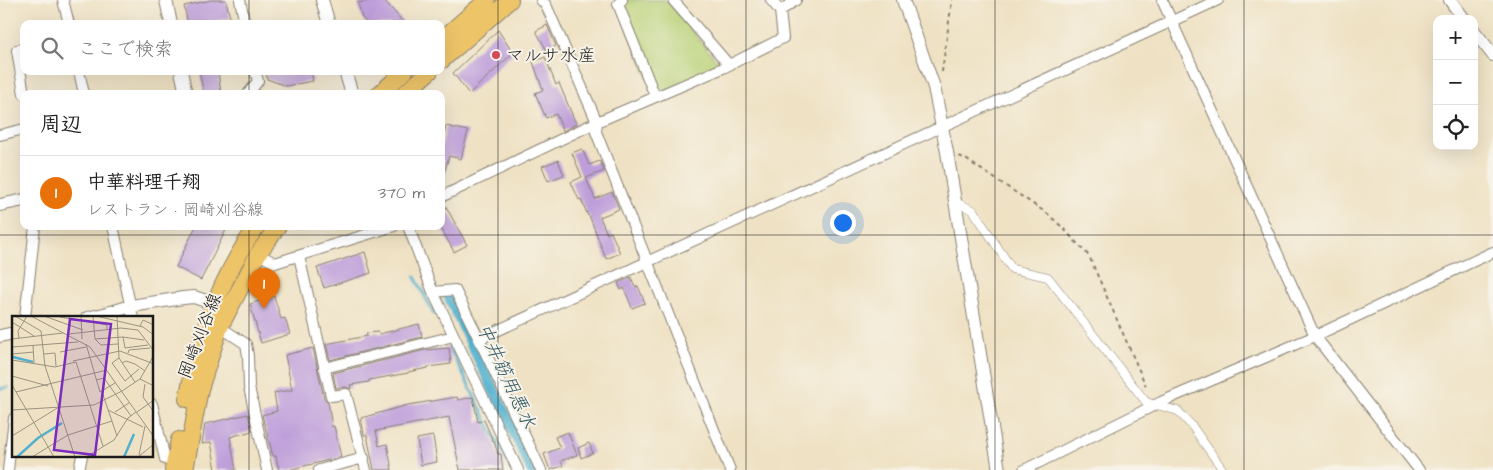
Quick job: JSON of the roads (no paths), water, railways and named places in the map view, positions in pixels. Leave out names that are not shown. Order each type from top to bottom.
[{"type":"main road","points":[[445,37],[487,0]]},
{"type":"main road","points":[[445,57],[510,0]]},
{"type":"main road","points":[[384,90],[400,75]]},
{"type":"main road","points":[[409,90],[425,75]]},
{"type":"main road","name":"岡崎刈谷線","points":[[177,468],[192,374],[215,304],[245,243],[254,230]]},
{"type":"main road","name":"岡崎刈谷線","points":[[177,468],[220,327],[258,254],[275,230]]},
{"type":"street","points":[[64,0],[68,20]]},
{"type":"street","points":[[166,0],[170,20]]},
{"type":"street","points":[[240,0],[244,20]]},
{"type":"street","points":[[322,0],[328,20]]},
{"type":"street","points":[[541,0],[546,5],[598,122],[596,132],[730,470]]},
{"type":"street","points":[[622,0],[618,4],[655,96]]},
{"type":"street","points":[[673,0],[729,65]]},
{"type":"street","points":[[445,195],[598,122],[729,65],[783,38],[780,11],[771,0]]},
{"type":"street","points":[[780,11],[796,0]]},
{"type":"street","points":[[903,0],[934,87],[956,203],[999,470]]},
{"type":"street","points":[[1162,0],[1315,336],[1419,470]]},
{"type":"street","points":[[479,338],[942,128],[1218,0]]},
{"type":"street","points":[[1450,0],[1461,15]]},
{"type":"street","points":[[1478,36],[1493,55]]},
{"type":"street","points":[[20,49],[17,50],[20,69]]},
{"type":"street","points":[[21,75],[23,90]]},
{"type":"street","points":[[80,75],[83,90]]},
{"type":"street","points":[[182,75],[185,90]]},
{"type":"street","points":[[251,90],[258,81],[256,75]]},
{"type":"street","points":[[345,75],[351,90]]},
{"type":"street","points":[[0,134],[20,130]]},
{"type":"street","points":[[0,205],[20,201]]},
{"type":"street","points":[[956,203],[973,210],[1012,269],[1048,277],[1146,402],[1159,403],[1178,411],[1192,426],[1223,470]]},
{"type":"street","points":[[25,316],[35,230]]},
{"type":"street","points":[[114,230],[132,312]]},
{"type":"street","points":[[258,254],[275,263],[381,230]]},
{"type":"street","points":[[410,230],[433,292],[518,470]]},
{"type":"street","points":[[1024,470],[1159,403],[1315,336],[1493,252]]},
{"type":"street","points":[[299,256],[331,396],[346,394],[366,470]]},
{"type":"street","points":[[433,292],[456,290],[541,470]]},
{"type":"street","points":[[108,315],[132,312],[194,297],[215,304]]},
{"type":"street","points":[[220,327],[246,344],[249,387],[266,470]]},
{"type":"street","points":[[324,368],[454,336]]},
{"type":"street","points":[[154,412],[165,459],[177,468]]},
{"type":"street","points":[[8,470],[12,435]]},
{"type":"street","points":[[319,470],[364,458]]},
{"type":"waterway","points":[[415,277],[434,314]]},
{"type":"waterway","name":"中井筋用悪水","points":[[449,297],[532,470]]},
{"type":"waterway","points":[[449,346],[511,470]]},
{"type":"waterway","points":[[0,389],[8,387]]},
{"type":"waterway","points":[[1180,407],[1186,414]]},
{"type":"place","name":"マルサ水産","points":[[496,55]]},
{"type":"place","name":"中華料理千翔","points":[[264,309]]}]
